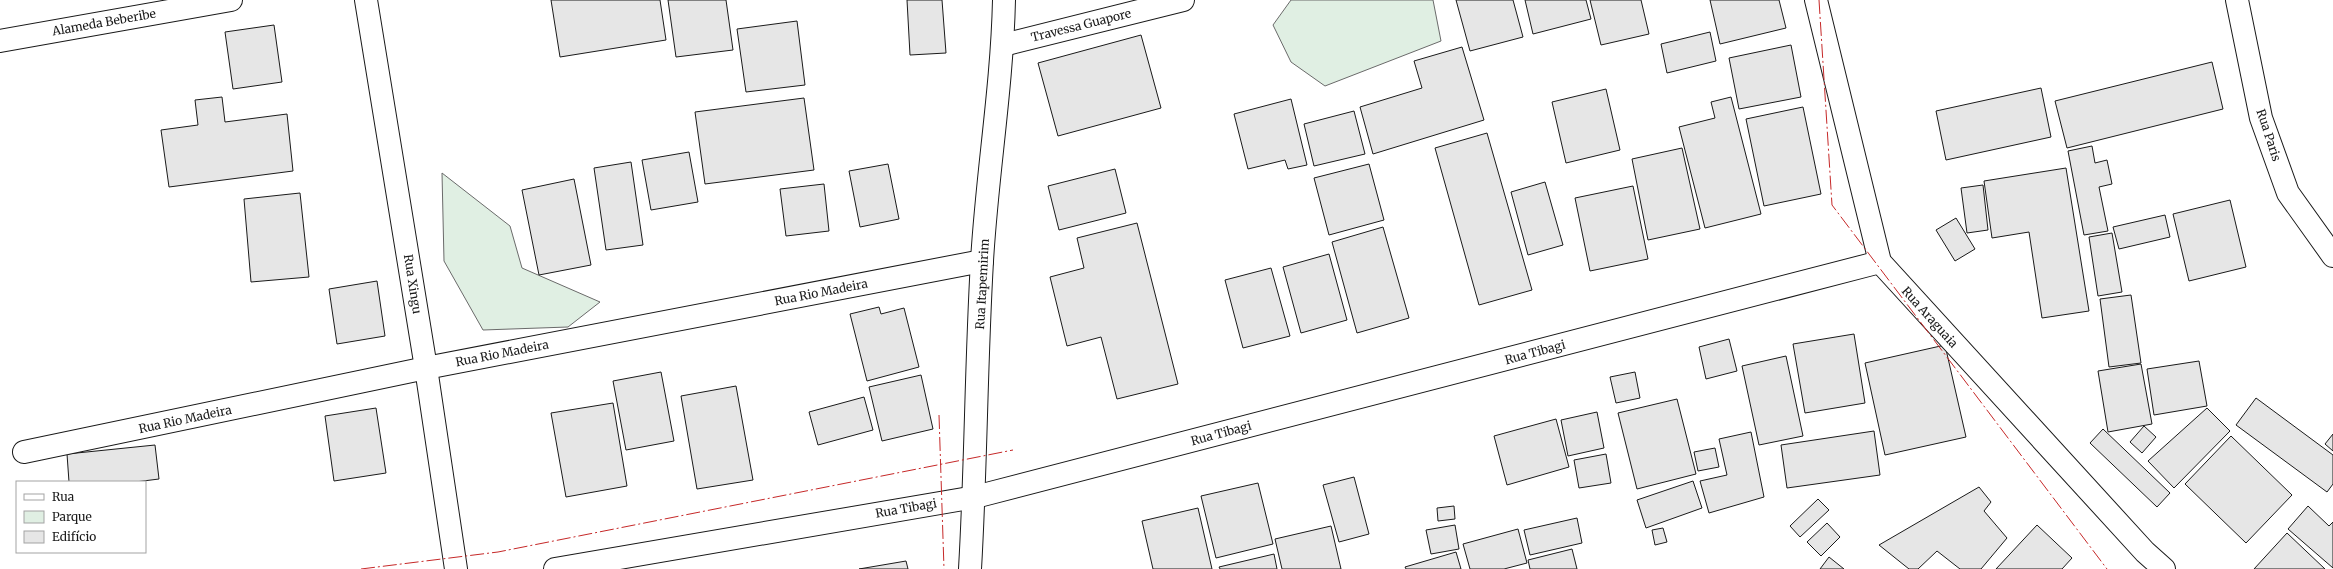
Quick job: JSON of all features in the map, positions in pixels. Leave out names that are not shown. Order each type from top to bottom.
[{"type":"street","name":"Alameda Beberibe","points":[[0,41],[231,0]]},
{"type":"street","name":"Rua Xingu","points":[[366,0],[426,368],[456,569]]},
{"type":"street","name":"Rua Itapemirim","points":[[970,569],[982,261],[1003,45],[1004,0]]},
{"type":"street","name":"Travessa Guapore","points":[[1003,45],[1183,0]]},
{"type":"street","name":"Rua Araguaia","points":[[1816,0],[1880,262],[2145,552],[2164,569]]},
{"type":"street","name":"Rua Paris","points":[[2237,0],[2261,118],[2288,193],[2333,256]]},
{"type":"street","name":"Rua Rio Madeira","points":[[24,452],[426,368],[982,261]]},
{"type":"street","name":"Rua Tibagi","points":[[555,569],[974,497],[1880,262]]},
{"type":"green space","points":[[1291,0],[1433,0],[1441,41],[1325,86],[1291,62],[1273,25]]},
{"type":"green space","points":[[442,173],[510,226],[522,268],[600,302],[568,327],[483,330],[444,261]]},
{"type":"building","points":[[551,0],[660,0],[666,40],[560,57]]},
{"type":"building","points":[[668,0],[726,0],[733,50],[676,57]]},
{"type":"building","points":[[907,0],[942,0],[946,53],[910,55]]},
{"type":"building","points":[[1456,0],[1513,0],[1523,37],[1470,51]]},
{"type":"building","points":[[1525,0],[1586,0],[1591,19],[1533,34]]},
{"type":"building","points":[[1590,0],[1641,0],[1649,34],[1601,45]]},
{"type":"building","points":[[1710,0],[1779,0],[1786,28],[1720,44]]},
{"type":"building","points":[[797,21],[805,85],[746,92],[737,29]]},
{"type":"building","points":[[274,25],[282,82],[233,89],[225,32]]},
{"type":"building","points":[[1710,32],[1716,61],[1667,73],[1661,44]]},
{"type":"building","points":[[1141,35],[1161,108],[1058,136],[1038,63]]},
{"type":"building","points":[[1791,45],[1801,97],[1739,109],[1729,58]]},
{"type":"building","points":[[1462,47],[1484,120],[1373,154],[1360,107],[1422,88],[1414,61]]},
{"type":"building","points":[[2212,62],[2223,109],[2067,148],[2055,101]]},
{"type":"building","points":[[2041,88],[2051,137],[1946,160],[1936,111]]},
{"type":"building","points":[[1606,89],[1620,150],[1566,163],[1552,102]]},
{"type":"building","points":[[222,97],[225,122],[287,114],[293,171],[169,187],[161,130],[198,125],[195,100]]},
{"type":"building","points":[[1731,97],[1761,214],[1705,228],[1679,127],[1715,118],[1711,102]]},
{"type":"building","points":[[804,98],[814,170],[705,184],[695,112]]},
{"type":"building","points":[[1291,99],[1307,165],[1288,169],[1285,160],[1248,169],[1234,114]]},
{"type":"building","points":[[1803,107],[1821,194],[1764,206],[1746,119]]},
{"type":"building","points":[[1354,111],[1365,154],[1314,166],[1304,124]]},
{"type":"building","points":[[1487,133],[1532,290],[1479,305],[1435,148]]},
{"type":"building","points":[[2092,146],[2095,163],[2107,160],[2112,184],[2099,187],[2108,231],[2084,235],[2068,151]]},
{"type":"building","points":[[1682,148],[1700,229],[1648,240],[1632,159]]},
{"type":"building","points":[[689,152],[698,202],[651,210],[642,160]]},
{"type":"building","points":[[631,162],[643,245],[606,250],[594,168]]},
{"type":"building","points":[[888,164],[899,219],[860,227],[849,171]]},
{"type":"building","points":[[1369,164],[1384,220],[1329,235],[1314,178]]},
{"type":"building","points":[[2066,168],[2089,311],[2042,318],[2029,232],[1992,238],[1984,181]]},
{"type":"building","points":[[1115,169],[1126,213],[1059,230],[1048,186]]},
{"type":"building","points":[[574,179],[591,265],[539,275],[522,190]]},
{"type":"building","points":[[1545,182],[1563,245],[1528,255],[1511,192]]},
{"type":"building","points":[[824,184],[829,231],[786,236],[780,189]]},
{"type":"building","points":[[1983,185],[1988,230],[1967,233],[1961,188]]},
{"type":"building","points":[[1633,186],[1648,259],[1590,271],[1575,198]]},
{"type":"building","points":[[300,193],[309,277],[251,282],[244,199]]},
{"type":"building","points":[[2230,200],[2246,267],[2189,281],[2173,214]]},
{"type":"building","points":[[2165,215],[2170,237],[2119,249],[2113,227]]},
{"type":"building","points":[[1956,218],[1975,249],[1955,261],[1936,230]]},
{"type":"building","points":[[1137,223],[1178,384],[1117,399],[1101,337],[1067,346],[1050,277],[1084,268],[1077,238]]},
{"type":"building","points":[[1383,227],[1409,318],[1357,333],[1332,242]]},
{"type":"building","points":[[2112,233],[2122,292],[2098,296],[2089,237]]},
{"type":"building","points":[[1329,254],[1347,320],[1301,333],[1283,267]]},
{"type":"building","points":[[1271,268],[1290,336],[1243,348],[1225,280]]},
{"type":"building","points":[[377,281],[385,336],[337,344],[329,289]]},
{"type":"building","points":[[2131,295],[2141,363],[2109,367],[2100,299]]},
{"type":"building","points":[[879,307],[881,314],[904,308],[919,367],[867,381],[850,314]]},
{"type":"building","points":[[1854,334],[1865,403],[1805,413],[1793,344]]},
{"type":"building","points":[[1729,339],[1737,371],[1706,379],[1699,347]]},
{"type":"building","points":[[1945,345],[1966,437],[1885,455],[1865,363]]},
{"type":"building","points":[[1786,356],[1803,436],[1759,445],[1742,366]]},
{"type":"building","points":[[2199,361],[2207,406],[2154,415],[2147,369]]},
{"type":"building","points":[[2141,364],[2152,424],[2108,432],[2098,371]]},
{"type":"building","points":[[661,372],[674,441],[626,450],[613,381]]},
{"type":"building","points":[[1635,372],[1640,398],[1616,403],[1610,377]]},
{"type":"building","points":[[921,375],[933,429],[882,441],[869,387]]},
{"type":"building","points":[[736,386],[753,480],[697,489],[681,396]]},
{"type":"building","points":[[864,397],[873,430],[818,445],[809,412]]},
{"type":"building","points":[[2256,398],[2333,455],[2333,484],[2327,492],[2236,425]]},
{"type":"building","points":[[1677,399],[1696,474],[1637,489],[1618,413]]},
{"type":"building","points":[[613,403],[627,486],[566,497],[551,413]]},
{"type":"building","points":[[376,408],[386,473],[334,481],[325,416]]},
{"type":"building","points":[[2207,408],[2230,431],[2174,488],[2148,461]]},
{"type":"building","points":[[1597,412],[1604,448],[1568,456],[1561,420]]},
{"type":"building","points":[[1556,419],[1569,467],[1507,485],[1494,436]]},
{"type":"building","points":[[2144,426],[2156,437],[2142,453],[2130,442]]},
{"type":"building","points":[[2103,429],[2170,493],[2157,507],[2090,443]]},
{"type":"building","points":[[1874,431],[1880,475],[1787,488],[1781,445]]},
{"type":"building","points":[[1751,432],[1764,497],[1709,513],[1700,481],[1727,475],[1719,439]]},
{"type":"building","points":[[2333,434],[2333,451],[2325,444]]},
{"type":"building","points":[[2231,436],[2292,495],[2246,543],[2185,484]]},
{"type":"building","points":[[155,445],[159,479],[143,481],[69,481],[67,454]]},
{"type":"building","points":[[1715,448],[1719,467],[1698,471],[1694,452]]},
{"type":"building","points":[[1606,454],[1611,483],[1579,488],[1574,460]]},
{"type":"building","points":[[1354,477],[1369,534],[1339,542],[1323,485]]},
{"type":"building","points":[[1693,481],[1702,508],[1646,528],[1637,500]]},
{"type":"building","points":[[1258,483],[1273,544],[1216,558],[1201,496]]},
{"type":"building","points":[[1979,487],[1991,502],[1984,511],[2007,538],[1981,569],[1960,569],[1937,551],[1918,569],[1909,569],[1879,545]]},
{"type":"building","points":[[1818,499],[1829,510],[1800,537],[1790,526]]},
{"type":"building","points":[[1454,506],[1455,519],[1438,521],[1437,508]]},
{"type":"building","points":[[2308,506],[2329,526],[2333,522],[2333,568],[2288,529]]},
{"type":"building","points":[[1198,508],[1212,569],[1153,569],[1142,521]]},
{"type":"building","points":[[1577,518],[1582,543],[1530,555],[1524,530]]},
{"type":"building","points":[[1827,523],[1840,537],[1821,556],[1807,542]]},
{"type":"building","points":[[1455,525],[1459,549],[1431,554],[1426,530]]},
{"type":"building","points":[[2037,525],[2072,558],[2062,569],[1996,569]]},
{"type":"building","points":[[1331,526],[1341,569],[1282,569],[1275,539]]},
{"type":"building","points":[[1663,528],[1667,542],[1655,545],[1652,530]]},
{"type":"building","points":[[1518,529],[1527,563],[1504,569],[1470,569],[1463,544]]},
{"type":"building","points":[[2287,533],[2325,569],[2254,569]]},
{"type":"building","points":[[1572,549],[1577,569],[1530,569],[1528,560]]},
{"type":"building","points":[[1456,552],[1461,569],[1406,569],[1405,567]]},
{"type":"building","points":[[1274,554],[1277,569],[1220,569],[1219,567]]},
{"type":"building","points":[[1829,557],[1844,569],[1820,569]]},
{"type":"building","points":[[906,561],[908,569],[859,569]]},
{"type":"power","points":[[1819,0],[1832,205],[2107,569]]},
{"type":"power","points":[[939,415],[944,569]]},
{"type":"power","points":[[361,569],[498,552],[1013,450]]}]
